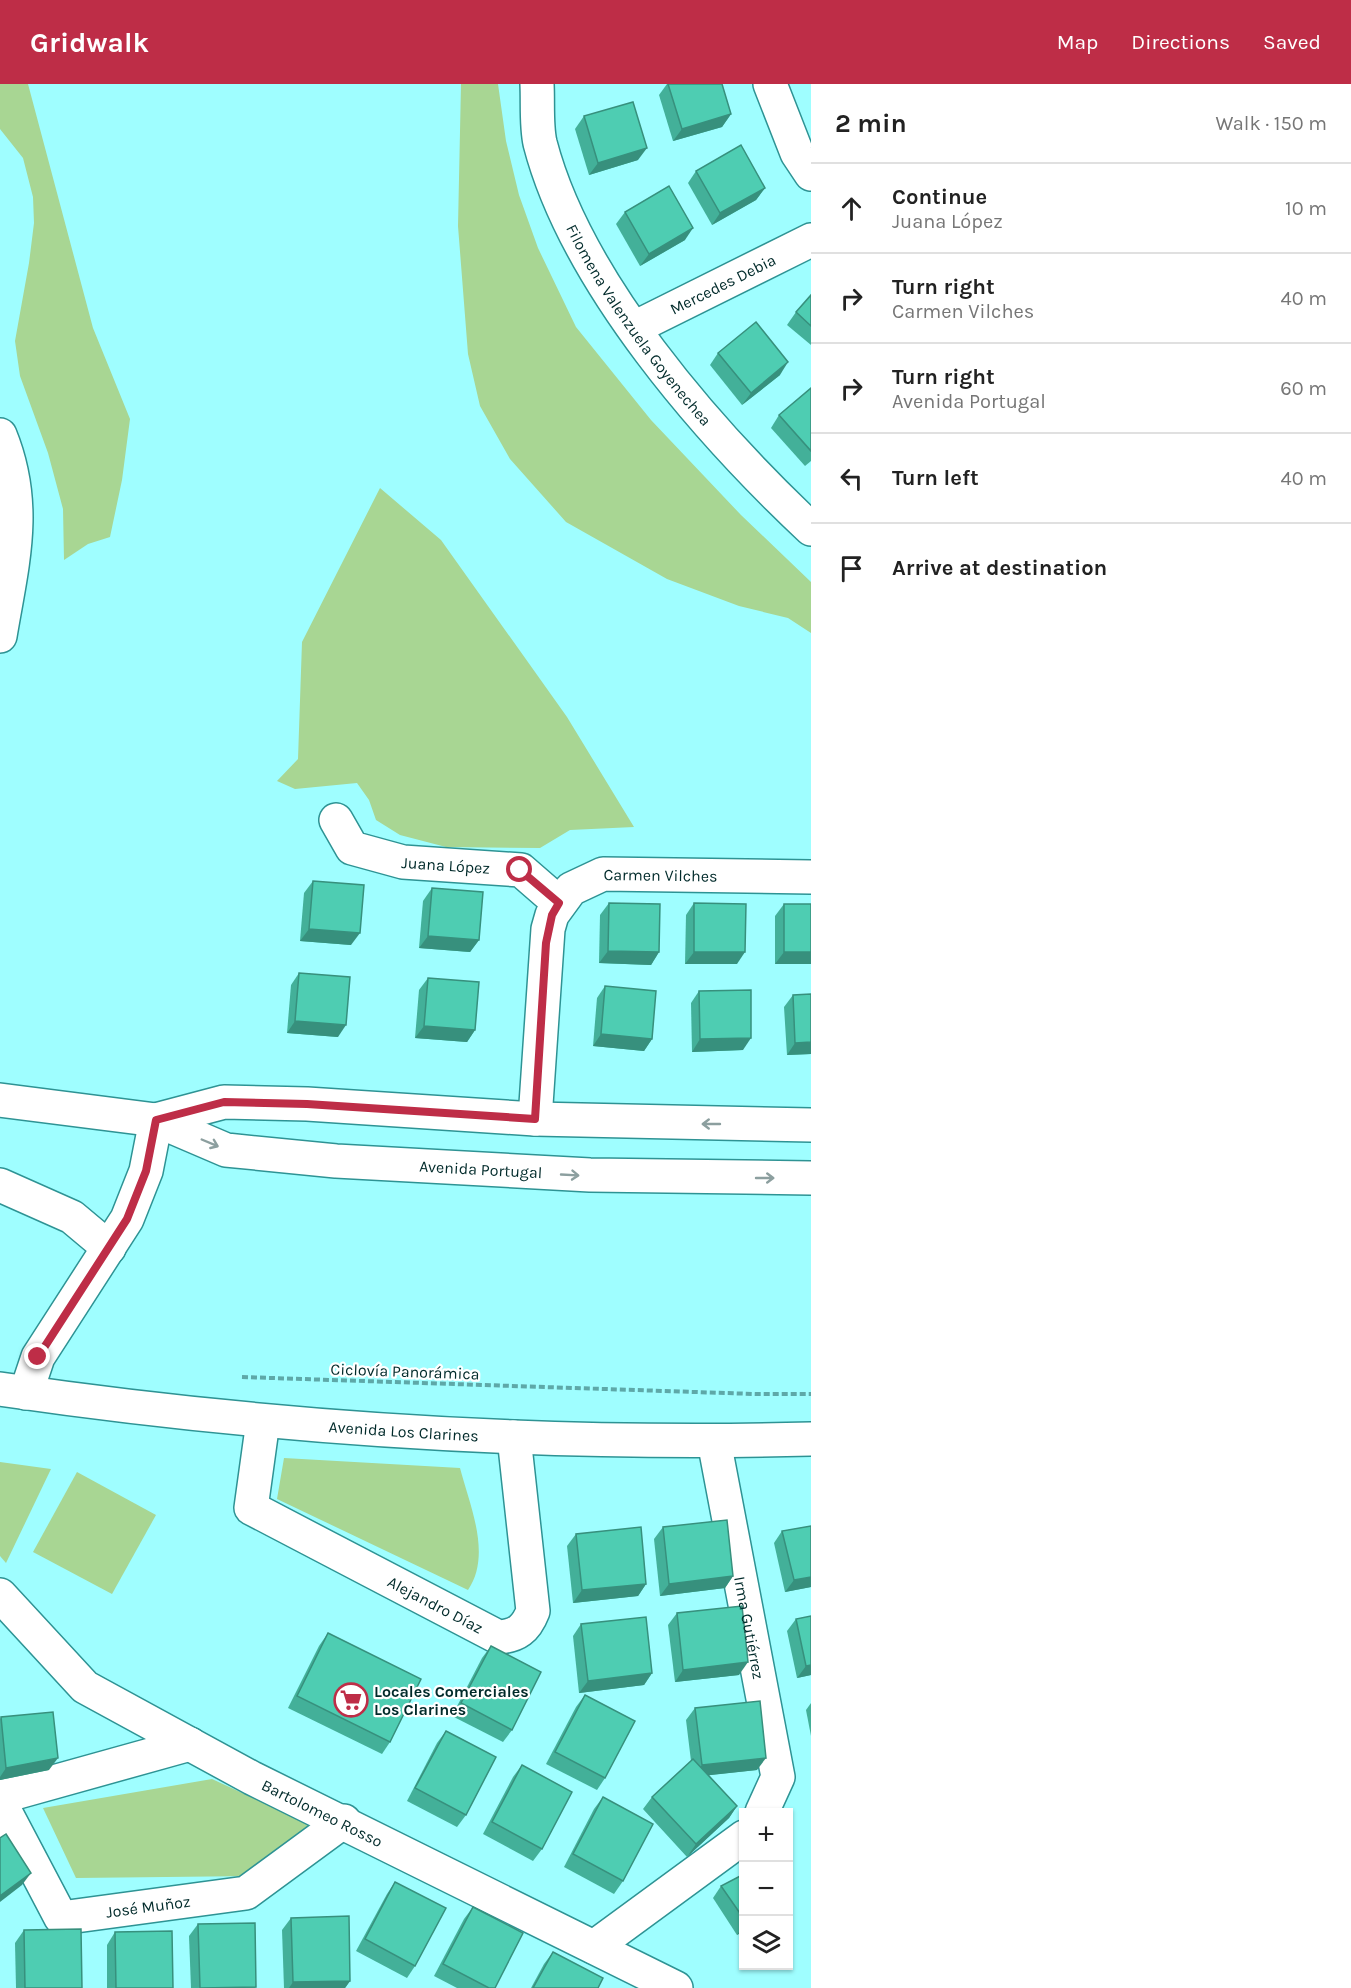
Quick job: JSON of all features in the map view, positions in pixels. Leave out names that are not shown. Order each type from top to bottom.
[{"type":"street","name":"Filomena Valenzuela Goyenechea","points":[[537,84],[540,141],[573,233],[634,328],[692,404],[766,486],[811,529]]},
{"type":"street","points":[[770,84],[797,153],[811,174]]},
{"type":"street","name":"Mercedes Debia","points":[[634,328],[811,240]]},
{"type":"street","points":[[0,435],[13,476],[17,529],[0,636]]},
{"type":"street","name":"Juana López","points":[[336,820],[352,848],[403,862],[520,870],[559,903]]},
{"type":"street","name":"Carmen Vilches","points":[[535,1119],[546,943],[552,915],[571,889],[603,874],[811,877]]},
{"type":"street","name":"Avenida Portugal","points":[[0,1100],[156,1120],[226,1150],[336,1161],[590,1175],[811,1178]]},
{"type":"street","name":"Avenida Portugal","points":[[156,1120],[224,1102],[307,1104],[535,1119],[811,1125]]},
{"type":"street","points":[[13,1391],[38,1357],[127,1219],[146,1171],[156,1120]]},
{"type":"street","points":[[0,1185],[72,1217],[109,1248]]},
{"type":"street","name":"Avenida Los Clarines","points":[[13,1391],[263,1421],[513,1437],[714,1441],[811,1439]]},
{"type":"street","name":"Alejandro Díaz","points":[[263,1421],[251,1508],[498,1637],[519,1632],[528,1623],[533,1611],[513,1437]]},
{"type":"street","name":"Irma Gutiérrez","points":[[714,1441],[778,1777],[764,1808]]},
{"type":"street","name":"Bartolomeo Rosso","points":[[0,1595],[86,1687],[252,1778],[344,1821],[676,1988]]},
{"type":"street","points":[[0,1797],[190,1744]]},
{"type":"street","name":"José Muñoz","points":[[0,1802],[62,1918],[246,1893],[344,1821]]},
{"type":"street","points":[[594,1947],[739,1841]]},
{"type":"path","name":"Ciclovía Panorámica","points":[[235,1377],[811,1394]]},
{"type":"green space","points":[[0,84],[28,84],[93,328],[130,419],[122,480],[110,537],[88,544],[64,560],[63,509],[48,453],[20,376],[15,341],[34,223],[33,197],[23,158],[0,129]]},
{"type":"green space","points":[[461,84],[498,84],[506,141],[519,195],[538,248],[576,327],[651,420],[741,515],[811,582],[811,633],[788,618],[739,606],[667,579],[566,522],[510,459],[480,406],[468,354],[458,226]]},
{"type":"green space","points":[[380,488],[441,540],[567,717],[634,827],[570,830],[540,848],[446,847],[400,835],[376,820],[369,800],[357,783],[295,789],[277,781],[298,759],[302,642]]},
{"type":"green space","points":[[284,1458],[460,1468],[477,1530],[479,1546],[475,1576],[468,1590],[277,1499]]},
{"type":"green space","points":[[0,1462],[51,1469],[6,1563],[0,1556]]},
{"type":"green space","points":[[77,1472],[156,1515],[112,1594],[33,1552]]},
{"type":"green space","points":[[212,1779],[314,1826],[255,1876],[76,1878],[43,1808]]},
{"type":"building","points":[[668,84],[722,84],[731,114],[682,129]]},
{"type":"building","points":[[633,102],[647,148],[598,163],[584,116]]},
{"type":"building","points":[[741,145],[765,188],[720,213],[696,171]]},
{"type":"building","points":[[669,186],[693,228],[649,254],[625,212]]},
{"type":"building","points":[[811,295],[811,326],[796,312]]},
{"type":"building","points":[[756,322],[788,362],[751,393],[718,353]]},
{"type":"building","points":[[811,388],[811,451],[779,415]]},
{"type":"building","points":[[313,881],[364,885],[360,933],[309,929]]},
{"type":"building","points":[[432,888],[483,892],[479,940],[428,936]]},
{"type":"building","points":[[609,903],[660,904],[659,952],[608,951]]},
{"type":"building","points":[[694,903],[746,904],[745,952],[694,952]]},
{"type":"building","points":[[784,904],[811,904],[811,952],[784,952]]},
{"type":"building","points":[[299,973],[350,977],[346,1025],[295,1021]]},
{"type":"building","points":[[428,978],[479,982],[475,1030],[424,1026]]},
{"type":"building","points":[[605,986],[656,991],[652,1039],[601,1034]]},
{"type":"building","points":[[751,990],[751,1038],[700,1039],[699,991]]},
{"type":"building","points":[[811,994],[811,1042],[795,1043],[793,995]]},
{"type":"building","points":[[727,1520],[733,1576],[669,1584],[663,1527]]},
{"type":"building","points":[[811,1526],[811,1577],[794,1580],[782,1531]]},
{"type":"building","points":[[641,1527],[646,1584],[582,1590],[576,1534]]},
{"type":"building","points":[[742,1606],[748,1662],[683,1670],[677,1613]]},
{"type":"building","points":[[811,1616],[811,1665],[806,1666],[796,1619]]},
{"type":"building","points":[[646,1617],[652,1673],[588,1681],[581,1624]]},
{"type":"building","name":"Locales Comerciales Los Clarines","points":[[328,1633],[421,1679],[390,1742],[297,1696]]},
{"type":"building","points":[[491,1646],[541,1672],[512,1730],[461,1703]]},
{"type":"building","points":[[585,1695],[635,1721],[605,1778],[555,1752]]},
{"type":"building","points":[[760,1701],[766,1758],[702,1765],[695,1708]]},
{"type":"building","points":[[53,1712],[58,1758],[6,1768],[1,1717]]},
{"type":"building","points":[[446,1731],[496,1757],[466,1815],[415,1788]]},
{"type":"building","points":[[693,1759],[737,1806],[696,1844],[652,1797]]},
{"type":"building","points":[[522,1765],[572,1792],[542,1849],[492,1822]]},
{"type":"building","points":[[603,1797],[653,1824],[623,1881],[573,1854]]},
{"type":"building","points":[[6,1834],[31,1873],[0,1896],[0,1838]]},
{"type":"building","points":[[739,1877],[739,1912],[721,1886]]},
{"type":"building","points":[[395,1882],[446,1908],[415,1966],[365,1939]]},
{"type":"building","points":[[473,1907],[523,1933],[495,1988],[489,1988],[443,1964]]},
{"type":"building","points":[[349,1916],[350,1981],[293,1982],[291,1918]]},
{"type":"building","points":[[255,1923],[256,1987],[200,1988],[198,1924]]},
{"type":"building","points":[[81,1929],[82,1988],[25,1988],[24,1930]]},
{"type":"building","points":[[172,1931],[173,1988],[116,1988],[115,1932]]},
{"type":"building","points":[[553,1952],[603,1978],[598,1988],[533,1988]]},
{"type":"place","name":"Locales Comerciales Los Clarines","points":[[351,1700]]},
{"type":"route","points":[[38,1357],[127,1219],[146,1171],[156,1120],[224,1102],[307,1104],[535,1119],[546,943],[552,915],[559,903],[520,870]]}]
